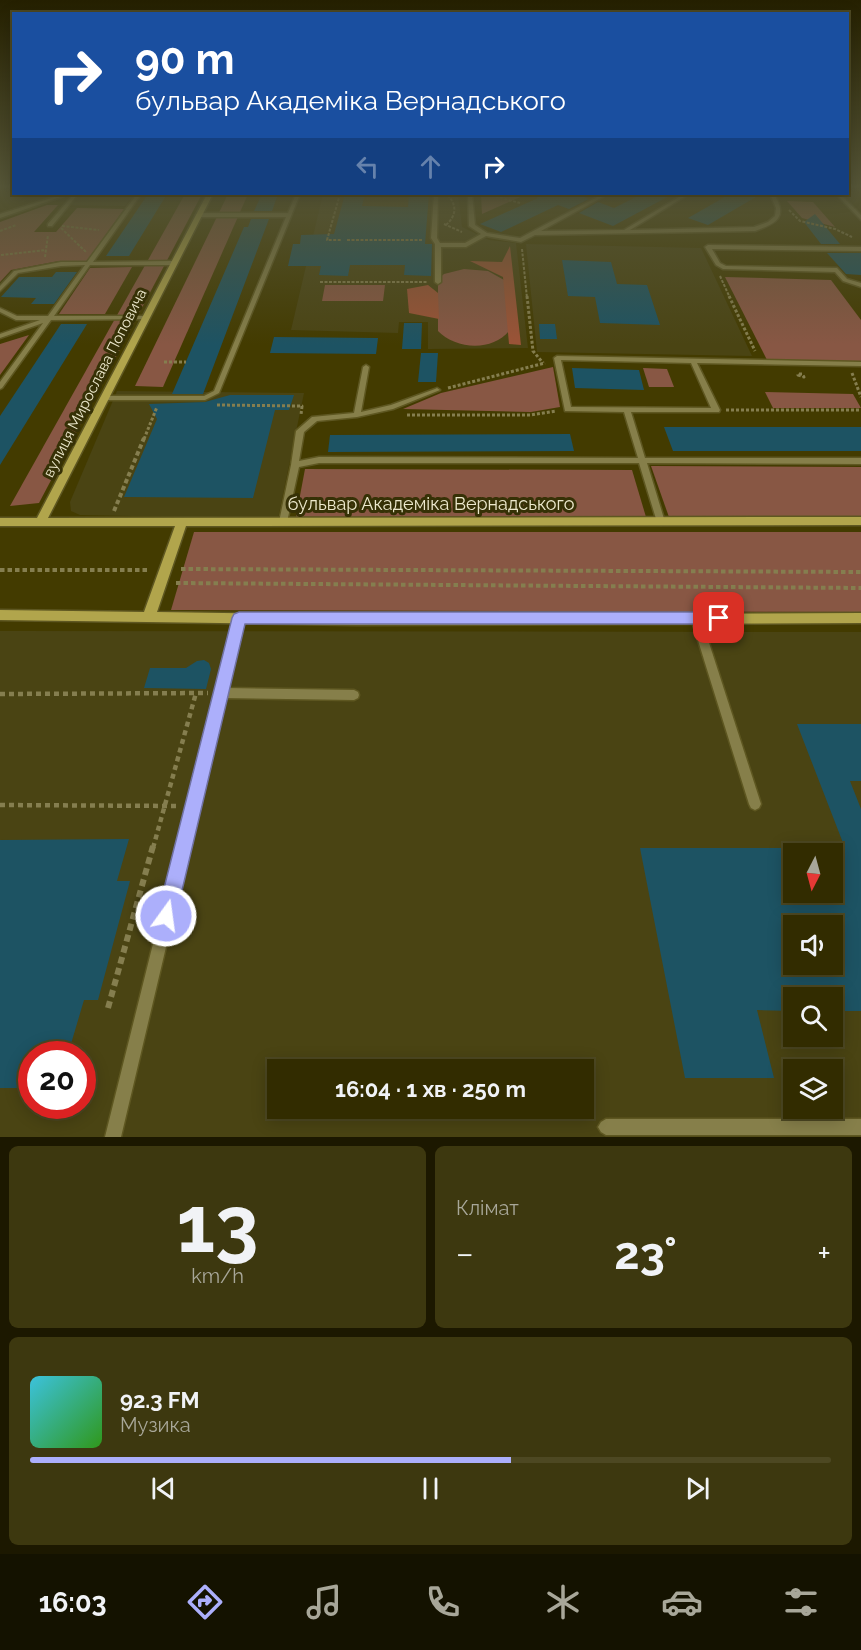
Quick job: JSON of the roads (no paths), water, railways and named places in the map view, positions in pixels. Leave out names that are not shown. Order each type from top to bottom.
[{"type":"main road","name":"вулиця Мирослава Поповича","points":[[40,523],[187,238]]},
{"type":"main road","name":"бульвар Академіка Вернадського","points":[[0,522],[861,521]]},
{"type":"main road","points":[[148,617],[182,522]]},
{"type":"main road","points":[[0,615],[239,618],[861,618]]},
{"type":"lane","points":[[0,387],[107,238]]},
{"type":"lane","points":[[105,398],[205,398],[217,392],[280,238]]},
{"type":"lane","points":[[437,238],[438,282]]},
{"type":"lane","points":[[437,243],[466,244],[480,238]]},
{"type":"lane","points":[[509,238],[520,240],[524,238]]},
{"type":"lane","points":[[861,249],[708,247],[718,264],[725,268],[837,270],[845,280],[861,285]]},
{"type":"lane","points":[[0,289],[16,272],[61,264],[90,261],[174,263]]},
{"type":"lane","points":[[0,310],[16,318],[146,318]]},
{"type":"lane","points":[[0,336],[49,318]]},
{"type":"lane","points":[[693,361],[716,410],[568,409],[557,358],[583,356],[760,363],[861,364]]},
{"type":"lane","points":[[357,415],[366,367]]},
{"type":"lane","points":[[283,522],[300,431],[315,419],[357,415],[393,407],[437,390]]},
{"type":"lane","points":[[627,410],[661,522]]},
{"type":"lane","points":[[295,465],[319,460],[861,461]]},
{"type":"lane","points":[[113,1137],[239,618]]},
{"type":"lane","points":[[696,618],[755,804]]},
{"type":"lane","points":[[221,693],[354,695]]},
{"type":"lane","points":[[606,1126],[861,1127]]}]
